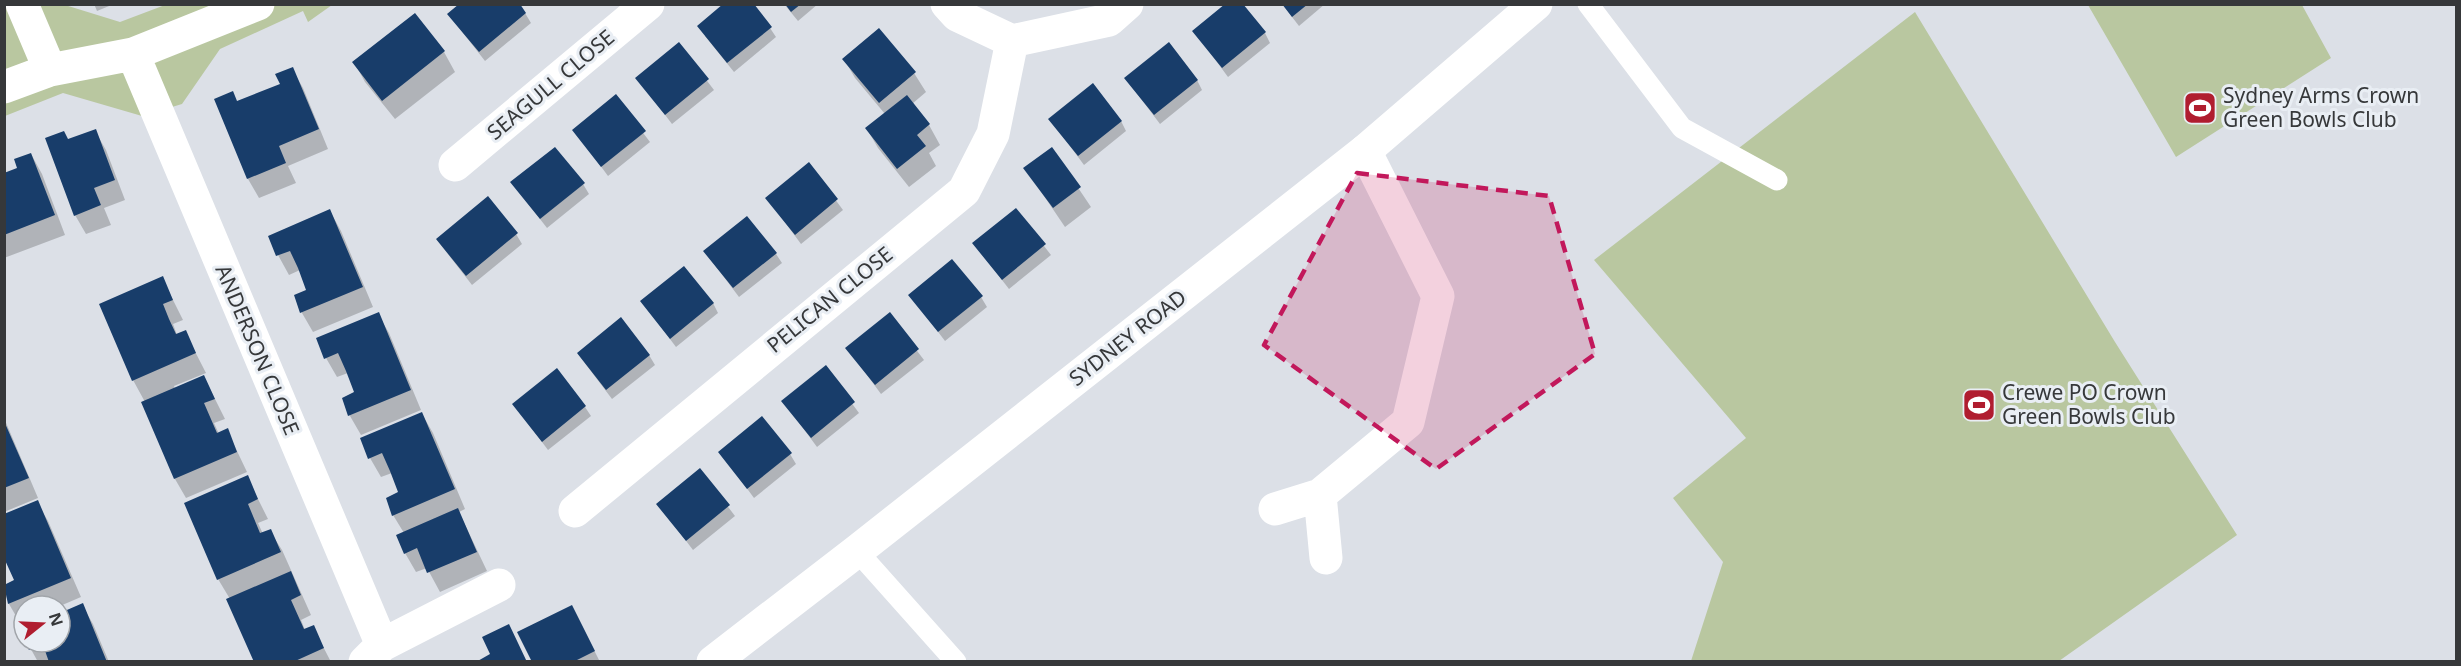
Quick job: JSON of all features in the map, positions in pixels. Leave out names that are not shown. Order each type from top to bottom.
[{"type":"street","points":[[22,4],[50,69]]},
{"type":"street","points":[[4,87],[50,69],[133,54],[258,4]]},
{"type":"street","name":"SEAGULL CLOSE","points":[[455,165],[648,4]]},
{"type":"street","points":[[947,4],[957,15],[1012,41],[1108,20],[1127,4]]},
{"type":"street","name":"SYDNEY ROAD","points":[[713,662],[1365,151],[1536,4]]},
{"type":"street","name":"PELICAN CLOSE","points":[[574,511],[964,191],[993,134],[1012,41]]},
{"type":"street","name":"ANDERSON CLOSE","points":[[133,54],[374,653],[499,585]]},
{"type":"street","points":[[1275,509],[1320,495],[1408,422],[1438,296],[1365,151]]},
{"type":"street","points":[[1320,495],[1326,558]]},
{"type":"lane","points":[[1588,4],[1682,128],[1777,180]]},
{"type":"lane","points":[[857,551],[956,662]]},
{"type":"highlighted area","points":[[1357,173],[1549,196],[1595,354],[1436,469],[1264,345]]},
{"type":"green space","points":[[5,5],[65,5],[120,22],[165,5],[332,5],[308,22],[303,11],[220,49],[182,104],[142,116],[63,93],[5,116]]},
{"type":"green space","name":"Sydney Arms Crown Green Bowls Club","points":[[2088,5],[2302,5],[2331,58],[2176,157]]},
{"type":"green space","points":[[1915,12],[2115,342],[2237,535],[2059,661],[1691,661],[1723,562],[1673,498],[1746,438],[1594,260]]},
{"type":"building","points":[[459,4],[520,4],[526,13],[479,52],[447,14]]},
{"type":"building","points":[[723,4],[754,4],[772,27],[727,63],[697,26]]},
{"type":"building","points":[[785,4],[801,4],[791,12]]},
{"type":"building","points":[[1225,4],[1243,4],[1266,32],[1222,68],[1192,31]]},
{"type":"building","points":[[1282,4],[1308,4],[1292,17]]},
{"type":"building","points":[[415,13],[445,51],[382,101],[352,62]]},
{"type":"building","points":[[879,28],[916,72],[879,103],[842,59]]},
{"type":"building","points":[[679,42],[709,79],[665,115],[635,78]]},
{"type":"building","points":[[1169,42],[1198,80],[1154,115],[1124,78]]},
{"type":"building","points":[[293,67],[319,129],[279,146],[286,163],[247,179],[214,99],[233,91],[237,101],[280,84],[275,74]]},
{"type":"building","points":[[1093,83],[1122,121],[1078,156],[1048,119]]},
{"type":"building","points":[[616,94],[646,131],[601,167],[572,130]]},
{"type":"building","points":[[907,95],[930,124],[917,135],[926,146],[897,169],[865,128]]},
{"type":"building","points":[[96,129],[115,180],[94,188],[101,205],[74,216],[45,138],[64,131],[68,139]]},
{"type":"building","points":[[555,147],[585,183],[540,219],[510,182]]},
{"type":"building","points":[[1052,147],[1081,187],[1053,208],[1023,168]]},
{"type":"building","points":[[31,153],[55,215],[4,235],[4,173],[17,168],[14,159]]},
{"type":"building","points":[[809,162],[838,199],[795,235],[765,198]]},
{"type":"building","points":[[488,196],[518,233],[466,276],[436,239]]},
{"type":"building","points":[[1016,208],[1046,244],[1002,280],[972,243]]},
{"type":"building","points":[[330,209],[363,287],[300,313],[294,295],[306,290],[298,268],[290,251],[276,256],[268,236]]},
{"type":"building","points":[[747,216],[777,253],[733,288],[703,251]]},
{"type":"building","points":[[952,259],[983,296],[938,332],[908,295]]},
{"type":"building","points":[[684,266],[714,303],[670,339],[640,301]]},
{"type":"building","points":[[163,276],[173,300],[163,304],[169,319],[176,334],[186,330],[196,353],[132,381],[99,304]]},
{"type":"building","points":[[379,312],[411,390],[348,416],[342,398],[354,392],[346,371],[338,353],[324,359],[316,338]]},
{"type":"building","points":[[890,312],[919,349],[875,385],[845,348]]},
{"type":"building","points":[[621,317],[650,355],[606,390],[577,353]]},
{"type":"building","points":[[826,365],[855,402],[811,438],[781,401]]},
{"type":"building","points":[[557,368],[586,406],[542,442],[512,404]]},
{"type":"building","points":[[204,375],[215,399],[204,403],[217,433],[228,428],[237,452],[174,479],[141,402]]},
{"type":"building","points":[[422,412],[455,489],[392,516],[386,498],[398,492],[390,471],[382,453],[368,459],[360,438]]},
{"type":"building","points":[[762,416],[792,453],[747,489],[718,452]]},
{"type":"building","points":[[4,421],[29,478],[4,488]]},
{"type":"building","points":[[700,468],[730,505],[686,541],[656,504]]},
{"type":"building","points":[[248,475],[258,499],[248,504],[260,533],[271,529],[281,552],[217,580],[184,503]]},
{"type":"building","points":[[38,500],[71,578],[32,594],[12,594],[12,602],[8,604],[4,585],[14,580],[4,558],[4,514]]},
{"type":"building","points":[[458,508],[477,552],[427,573],[417,548],[404,554],[396,535]]},
{"type":"building","points":[[291,571],[301,595],[291,600],[304,629],[314,625],[324,648],[293,662],[254,662],[226,599]]},
{"type":"building","points":[[83,603],[107,662],[49,662],[46,654],[72,654],[72,608]]},
{"type":"building","points":[[572,605],[595,651],[573,662],[532,662],[517,632]]},
{"type":"building","points":[[509,624],[527,662],[476,662],[490,654],[482,637]]},
{"type":"place","name":"Sydney Arms Crown Green Bowls Club","points":[[2200,108]]},
{"type":"place","name":"Crewe PO Crown Green Bowls Club","points":[[1979,405]]}]
